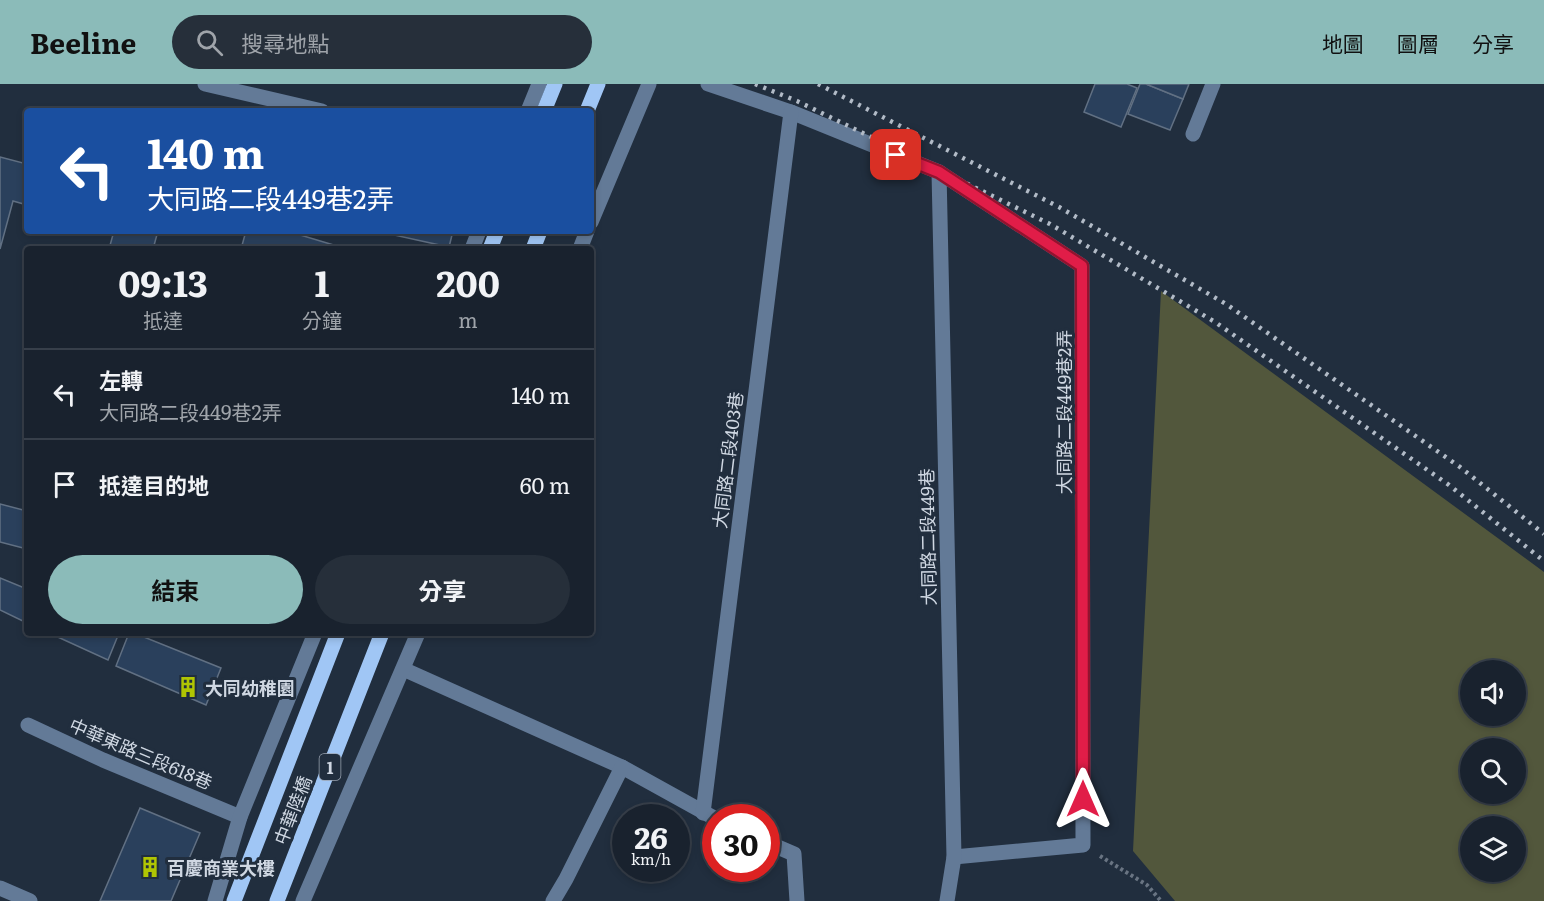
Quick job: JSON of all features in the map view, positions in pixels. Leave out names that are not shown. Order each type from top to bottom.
[{"type":"main road","points":[[545,108],[555,84]]},
{"type":"main road","points":[[588,108],[598,84]]},
{"type":"main road","name":"中華陸橋","points":[[235,895],[337,636]]},
{"type":"main road","name":"中華陸橋","points":[[278,901],[381,636]]},
{"type":"street","points":[[206,84],[309,108]]},
{"type":"street","points":[[529,108],[539,84]]},
{"type":"street","points":[[594,215],[649,84]]},
{"type":"street","name":"大同路二段449巷2弄","points":[[708,84],[791,112],[939,172],[1082,266],[1083,845]]},
{"type":"street","points":[[1193,134],[1213,84]]},
{"type":"street","name":"大同路二段403巷","points":[[710,804],[791,112]]},
{"type":"street","name":"大同路二段449巷","points":[[939,172],[954,857],[947,901]]},
{"type":"street","points":[[214,901],[240,817],[314,636]]},
{"type":"street","points":[[303,901],[417,636]]},
{"type":"street","name":"大同路二段403巷","points":[[403,669],[622,767],[702,812]]},
{"type":"street","name":"中華東路三段618巷","points":[[28,725],[103,760],[240,817]]},
{"type":"street","points":[[553,901],[622,767]]},
{"type":"street","points":[[954,857],[1083,845]]},
{"type":"street","points":[[780,848],[794,854],[797,901]]},
{"type":"street","points":[[0,888],[30,901]]},
{"type":"path","points":[[1083,845],[1147,885],[1161,901]]},
{"type":"green space","points":[[1161,291],[1544,572],[1544,901],[1175,901],[1133,851]]},
{"type":"building","points":[[1095,84],[1127,84],[1137,88],[1121,127],[1084,112]]},
{"type":"building","points":[[1140,84],[1146,84],[1183,99],[1170,130],[1128,114]]},
{"type":"building","points":[[1146,84],[1189,84],[1183,99]]},
{"type":"building","points":[[0,157],[24,163],[24,204],[13,201],[0,249]]},
{"type":"building","points":[[113,234],[157,234],[154,246],[110,246]]},
{"type":"building","points":[[245,234],[297,234],[337,246],[242,246]]},
{"type":"building","points":[[394,234],[452,234],[449,246]]},
{"type":"building","points":[[0,504],[24,510],[24,548],[0,542]]},
{"type":"building","points":[[0,578],[24,588],[24,622],[0,610]]},
{"type":"building","points":[[56,636],[118,636],[108,660]]},
{"type":"building","name":"大同幼稚園","points":[[128,636],[141,636],[221,668],[206,705],[116,666]]},
{"type":"building","name":"百慶商業大樓","points":[[140,808],[200,833],[171,901],[100,901]]},
{"type":"railway","points":[[755,84],[797,101],[1050,224],[1215,322],[1449,485],[1544,561]]},
{"type":"railway","points":[[818,84],[1059,207],[1226,304],[1460,467],[1544,534]]},
{"type":"place","name":"大同幼稚園","points":[[188,687]]},
{"type":"place","name":"百慶商業大樓","points":[[150,867]]},
{"type":"route","points":[[896,155],[939,172],[1082,266],[1083,799]]}]
